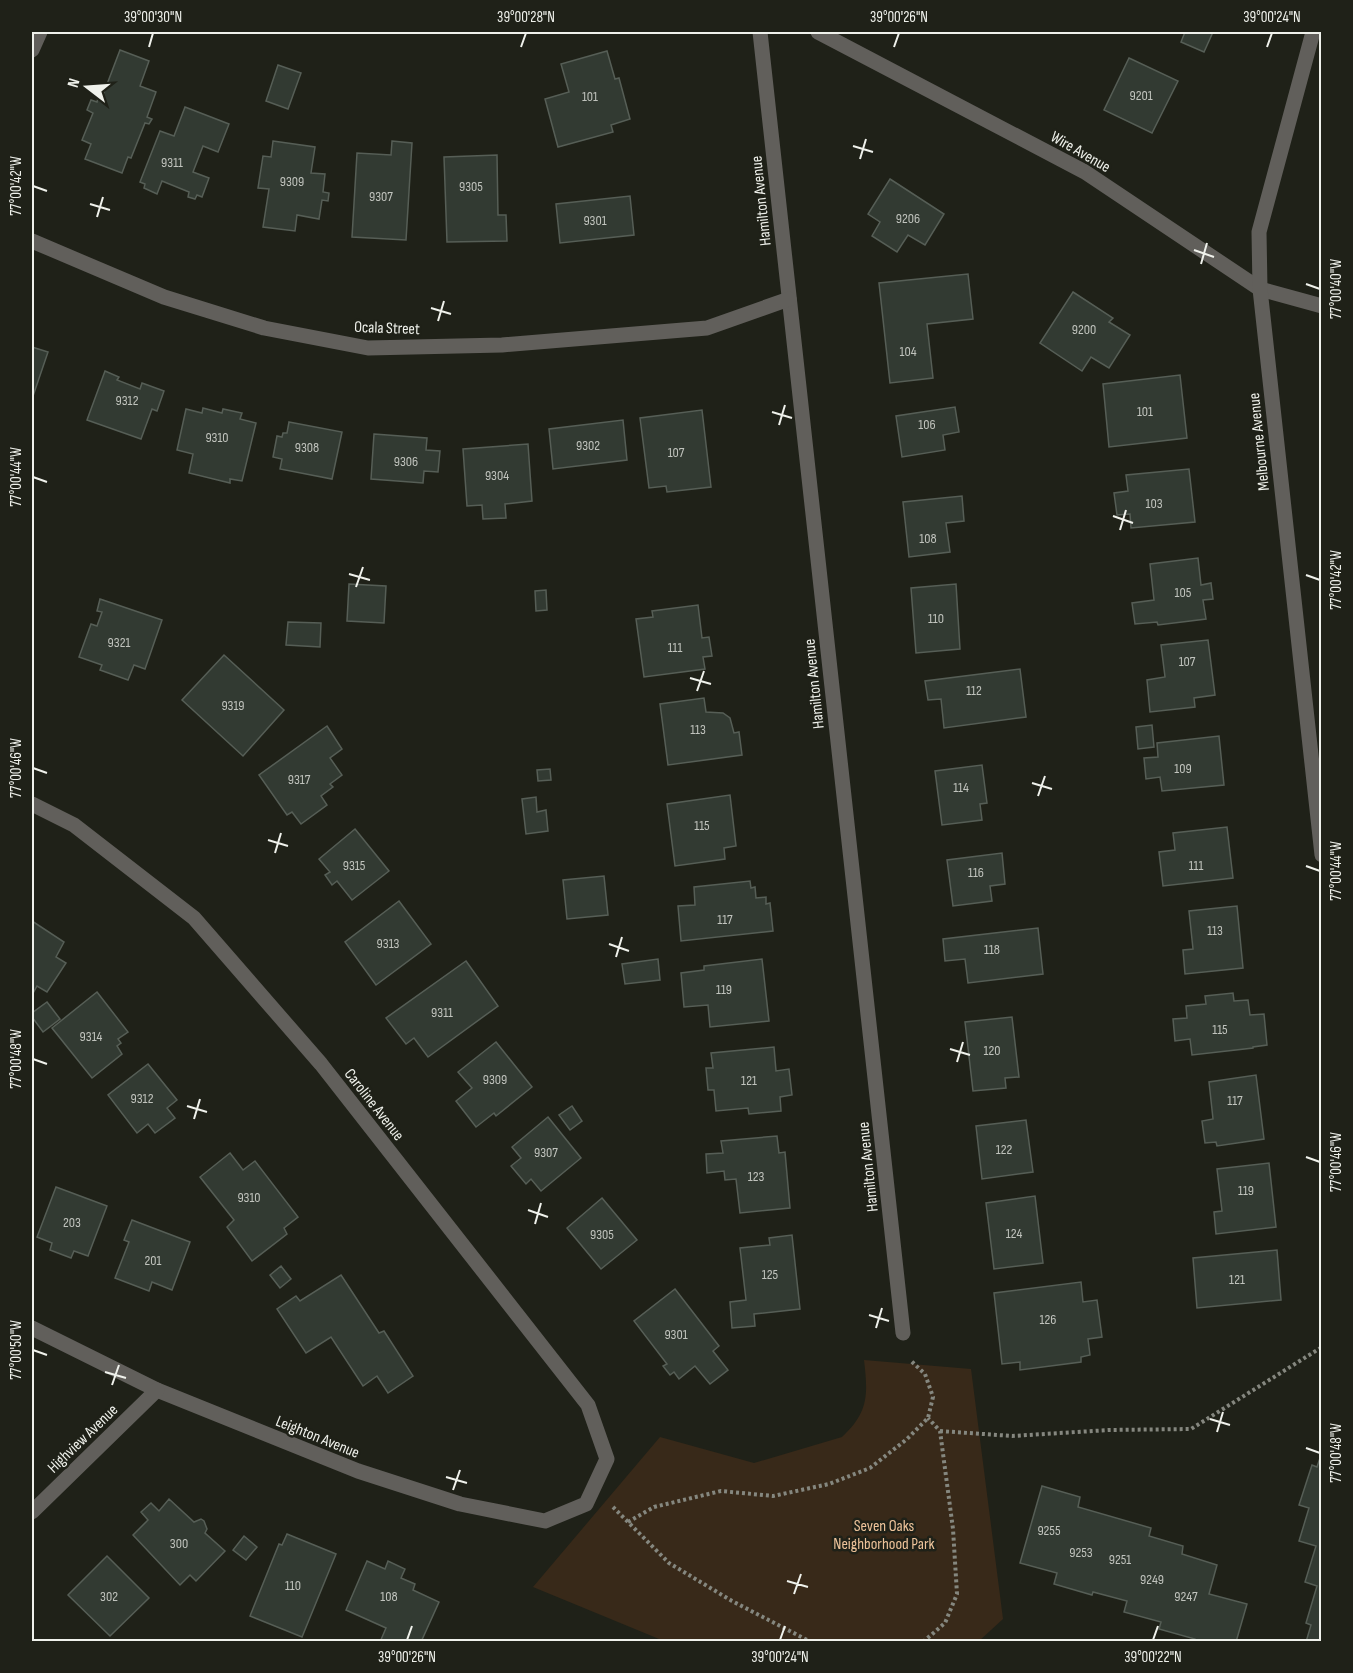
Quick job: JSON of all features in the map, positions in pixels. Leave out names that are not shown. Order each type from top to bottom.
[{"type":"street","points":[[32,50],[40,32]]},
{"type":"street","name":"Hamilton Avenue","points":[[760,32],[903,1333]]},
{"type":"street","name":"Wire Avenue","points":[[818,32],[1085,172],[1260,289],[1322,306]]},
{"type":"street","name":"Melbourne Avenue","points":[[1313,32],[1259,232],[1260,289],[1322,855]]},
{"type":"street","name":"Ocala Street","points":[[32,241],[164,297],[264,328],[368,348],[502,345],[707,328],[789,299]]},
{"type":"street","name":"Caroline Avenue","points":[[32,804],[74,825],[194,918],[321,1064],[588,1405],[607,1459],[594,1488]]},
{"type":"street","name":"Leighton Avenue","points":[[32,1328],[157,1390],[358,1472],[460,1504],[545,1521],[586,1504],[594,1488]]},
{"type":"street","name":"Highview Avenue","points":[[32,1512],[157,1390]]},
{"type":"path","points":[[628,1522],[654,1507],[721,1491],[773,1496],[829,1484],[870,1468],[907,1439],[928,1418],[933,1397],[925,1374],[897,1349],[898,1340],[903,1333]]},
{"type":"path","points":[[940,1431],[1012,1436],[1191,1429],[1322,1347]]},
{"type":"path","points":[[923,1641],[945,1623],[957,1594],[953,1529],[940,1431],[928,1418]]},
{"type":"path","points":[[594,1488],[669,1563],[732,1601],[811,1641]]},
{"type":"green space","name":"Seven Oaks Neighborhood Park","points":[[864,1360],[971,1369],[1003,1619],[979,1641],[664,1641],[533,1587],[660,1437],[754,1463],[842,1437],[857,1419],[865,1402]]},
{"type":"building","points":[[1185,32],[1213,32],[1204,52],[1181,42]]},
{"type":"building","points":[[120,50],[149,61],[140,86],[156,92],[147,117],[152,119],[149,124],[145,123],[131,158],[128,157],[122,173],[85,159],[91,144],[82,140],[93,113],[87,110],[91,100],[97,102],[98,98],[101,100]]},
{"type":"building","points":[[607,51],[615,79],[619,78],[630,119],[611,125],[613,132],[558,147],[545,99],[569,92],[561,64]]},
{"type":"building","points":[[1129,58],[1178,81],[1152,133],[1104,110]]},
{"type":"building","points":[[278,65],[301,73],[288,109],[266,101]]},
{"type":"building","points":[[185,107],[229,124],[218,152],[203,146],[193,172],[209,178],[202,197],[197,195],[195,199],[188,197],[189,192],[162,181],[157,194],[144,188],[145,184],[140,182],[160,131],[174,136]]},
{"type":"building","points":[[273,141],[315,147],[311,173],[325,174],[323,192],[329,193],[328,201],[322,200],[319,219],[297,215],[295,231],[263,227],[269,189],[258,188],[263,156],[271,157]]},
{"type":"building","points":[[392,141],[412,143],[406,240],[352,237],[357,153],[391,155]]},
{"type":"building","points":[[497,155],[498,215],[506,215],[507,241],[447,242],[444,157]]},
{"type":"building","points":[[890,179],[944,214],[925,245],[908,235],[897,252],[872,236],[880,222],[868,214]]},
{"type":"building","points":[[630,196],[634,235],[560,243],[556,204]]},
{"type":"building","points":[[968,274],[973,319],[927,324],[933,378],[890,383],[879,283]]},
{"type":"building","points":[[1073,292],[1113,318],[1109,322],[1130,335],[1109,368],[1091,357],[1082,371],[1040,343]]},
{"type":"building","points":[[32,347],[48,352],[32,399]]},
{"type":"building","points":[[105,371],[119,377],[117,380],[140,389],[142,383],[164,391],[157,411],[152,409],[141,439],[87,420]]},
{"type":"building","points":[[1180,375],[1187,438],[1109,447],[1103,384]]},
{"type":"building","points":[[955,407],[959,432],[943,435],[945,450],[902,457],[896,416]]},
{"type":"building","points":[[203,408],[222,413],[223,409],[242,413],[240,419],[256,423],[242,481],[230,479],[230,483],[189,473],[193,454],[177,450],[186,409],[202,413]]},
{"type":"building","points":[[702,410],[711,487],[667,492],[666,486],[649,488],[640,418]]},
{"type":"building","points":[[623,420],[627,460],[553,469],[549,429]]},
{"type":"building","points":[[289,422],[342,432],[332,479],[280,469],[282,459],[273,457],[277,436],[282,437],[283,433],[287,433]]},
{"type":"building","points":[[374,434],[427,438],[426,450],[440,451],[438,472],[424,471],[423,483],[371,479]]},
{"type":"building","points":[[528,444],[532,501],[505,504],[506,518],[483,519],[482,505],[467,506],[463,449]]},
{"type":"building","points":[[1189,469],[1195,522],[1131,528],[1130,514],[1117,515],[1114,493],[1128,491],[1126,475]]},
{"type":"building","points":[[962,496],[964,521],[946,523],[950,552],[909,557],[903,502]]},
{"type":"building","points":[[1198,558],[1201,585],[1211,583],[1213,599],[1203,600],[1206,619],[1158,625],[1157,622],[1135,624],[1132,603],[1154,600],[1150,564]]},
{"type":"building","points":[[349,584],[386,586],[384,623],[347,621]]},
{"type":"building","points":[[956,584],[960,649],[916,653],[911,588]]},
{"type":"building","points":[[546,590],[547,610],[536,611],[535,591]]},
{"type":"building","points":[[100,599],[162,620],[145,669],[134,665],[128,680],[100,670],[102,665],[79,657],[91,624],[97,626],[102,612],[97,611]]},
{"type":"building","points":[[698,605],[702,638],[709,637],[712,656],[703,657],[705,669],[644,677],[636,619],[653,617],[652,611]]},
{"type":"building","points":[[288,622],[321,623],[320,647],[286,645]]},
{"type":"building","points":[[1208,640],[1215,695],[1194,698],[1195,707],[1150,712],[1147,680],[1165,677],[1161,645]]},
{"type":"building","points":[[224,655],[284,710],[243,756],[182,700]]},
{"type":"building","points":[[1020,669],[1026,717],[944,728],[941,699],[928,700],[925,681]]},
{"type":"building","points":[[704,698],[706,712],[723,713],[730,718],[734,733],[739,732],[742,755],[668,765],[660,704]]},
{"type":"building","points":[[1152,725],[1154,747],[1138,749],[1136,727]]},
{"type":"building","points":[[327,726],[342,749],[330,758],[342,775],[330,784],[333,787],[321,796],[327,805],[301,824],[292,812],[287,815],[259,775]]},
{"type":"building","points":[[1219,736],[1224,785],[1162,791],[1160,777],[1146,779],[1144,758],[1158,757],[1157,743]]},
{"type":"building","points":[[982,765],[987,803],[980,804],[982,820],[942,825],[935,771]]},
{"type":"building","points":[[550,769],[551,780],[538,781],[537,770]]},
{"type":"building","points":[[730,795],[736,846],[724,848],[725,859],[675,866],[667,804]]},
{"type":"building","points":[[536,797],[537,812],[546,810],[548,831],[526,834],[522,799]]},
{"type":"building","points":[[1227,827],[1233,878],[1163,886],[1159,852],[1175,850],[1173,833]]},
{"type":"building","points":[[355,829],[389,871],[352,900],[337,881],[332,885],[325,875],[330,872],[319,859]]},
{"type":"building","points":[[1002,853],[1005,884],[990,886],[992,901],[953,906],[947,860]]},
{"type":"building","points":[[604,876],[608,915],[567,919],[563,880]]},
{"type":"building","points":[[750,881],[751,888],[755,887],[756,898],[766,897],[766,904],[770,903],[773,931],[681,941],[678,906],[695,905],[694,887]]},
{"type":"building","points":[[399,901],[431,944],[376,985],[345,942]]},
{"type":"building","points":[[1237,906],[1243,968],[1185,974],[1183,950],[1193,949],[1189,911]]},
{"type":"building","points":[[32,921],[64,942],[56,957],[66,963],[47,992],[37,986],[32,995]]},
{"type":"building","points":[[1038,928],[1043,974],[968,983],[965,959],[945,961],[943,939]]},
{"type":"building","points":[[658,959],[660,980],[625,984],[622,964]]},
{"type":"building","points":[[762,959],[769,1021],[710,1027],[708,1005],[684,1007],[681,973],[704,970],[704,966]]},
{"type":"building","points":[[466,961],[498,1006],[428,1057],[414,1038],[406,1044],[386,1018]]},
{"type":"building","points":[[97,992],[128,1032],[118,1039],[121,1043],[117,1046],[122,1054],[92,1078],[52,1028]]},
{"type":"building","points":[[1233,993],[1234,1001],[1248,1000],[1250,1015],[1264,1014],[1267,1045],[1192,1055],[1190,1039],[1175,1041],[1173,1019],[1187,1018],[1186,1006],[1206,1004],[1205,996]]},
{"type":"building","points":[[47,1002],[60,1019],[43,1032],[32,1017],[32,1013]]},
{"type":"building","points":[[1012,1017],[1019,1077],[1005,1078],[1006,1088],[973,1091],[965,1022]]},
{"type":"building","points":[[496,1042],[532,1087],[496,1116],[494,1113],[476,1127],[456,1101],[472,1088],[458,1072]]},
{"type":"building","points":[[774,1047],[776,1071],[789,1069],[792,1095],[780,1097],[781,1111],[749,1114],[748,1108],[716,1111],[714,1090],[708,1090],[706,1068],[713,1068],[711,1053]]},
{"type":"building","points":[[148,1064],[177,1100],[167,1108],[175,1118],[155,1133],[148,1124],[137,1133],[108,1095]]},
{"type":"building","points":[[1256,1075],[1264,1139],[1217,1146],[1216,1142],[1205,1143],[1202,1121],[1213,1119],[1209,1082]]},
{"type":"building","points":[[572,1106],[582,1121],[570,1130],[559,1115]]},
{"type":"building","points":[[548,1117],[581,1158],[541,1191],[531,1179],[526,1184],[511,1166],[521,1158],[512,1147]]},
{"type":"building","points":[[1026,1120],[1033,1172],[982,1179],[976,1126]]},
{"type":"building","points":[[777,1136],[779,1153],[785,1152],[790,1208],[740,1213],[736,1179],[725,1180],[724,1171],[707,1173],[706,1154],[723,1153],[721,1141]]},
{"type":"building","points":[[230,1153],[243,1170],[255,1161],[298,1217],[284,1228],[287,1234],[252,1261],[227,1227],[234,1220],[200,1177]]},
{"type":"building","points":[[1269,1163],[1276,1227],[1216,1234],[1214,1212],[1222,1211],[1217,1169]]},
{"type":"building","points":[[56,1187],[107,1206],[88,1256],[74,1251],[71,1258],[50,1250],[52,1243],[37,1237]]},
{"type":"building","points":[[1035,1196],[1043,1263],[994,1269],[986,1203]]},
{"type":"building","points":[[602,1198],[637,1240],[601,1269],[567,1228]]},
{"type":"building","points":[[132,1220],[190,1242],[172,1290],[152,1282],[149,1291],[115,1278],[129,1242],[124,1240]]},
{"type":"building","points":[[792,1235],[800,1309],[754,1314],[755,1326],[732,1328],[730,1302],[746,1300],[740,1248],[770,1245],[769,1238]]},
{"type":"building","points":[[1277,1250],[1281,1300],[1197,1308],[1193,1258]]},
{"type":"building","points":[[281,1266],[291,1279],[280,1288],[270,1275]]},
{"type":"building","points":[[341,1275],[379,1333],[384,1331],[413,1376],[388,1393],[377,1376],[363,1386],[331,1337],[306,1353],[277,1309],[296,1296],[300,1301]]},
{"type":"building","points":[[1081,1282],[1083,1302],[1097,1300],[1102,1337],[1088,1339],[1090,1355],[1081,1357],[1081,1362],[1020,1370],[1020,1362],[1002,1364],[994,1293]]},
{"type":"building","points":[[675,1289],[719,1346],[713,1351],[728,1370],[710,1384],[695,1366],[679,1379],[674,1372],[670,1375],[663,1366],[667,1364],[634,1321]]},
{"type":"building","points":[[1322,1452],[1322,1642],[1306,1642],[1311,1625],[1306,1623],[1317,1586],[1305,1582],[1316,1546],[1299,1541],[1309,1508],[1299,1505],[1312,1465],[1317,1467]]},
{"type":"building","points":[[1042,1486],[1080,1497],[1078,1507],[1151,1528],[1149,1536],[1183,1546],[1182,1554],[1217,1565],[1209,1594],[1247,1604],[1236,1642],[1195,1642],[1195,1639],[1159,1629],[1161,1622],[1124,1612],[1127,1601],[1093,1592],[1092,1595],[1054,1584],[1057,1573],[1020,1563]]},
{"type":"building","points":[[169,1499],[194,1522],[201,1519],[204,1521],[207,1529],[205,1533],[225,1551],[196,1581],[190,1575],[180,1585],[133,1535],[148,1520],[141,1512],[151,1503],[159,1511]]},
{"type":"building","points":[[287,1534],[336,1554],[302,1637],[250,1616],[279,1544],[282,1545]]},
{"type":"building","points":[[244,1536],[257,1547],[246,1560],[233,1550]]},
{"type":"building","points":[[107,1556],[149,1598],[110,1636],[68,1595]]},
{"type":"building","points":[[367,1561],[385,1569],[388,1561],[405,1569],[401,1578],[415,1584],[413,1590],[439,1602],[421,1642],[380,1642],[386,1628],[346,1610]]}]
